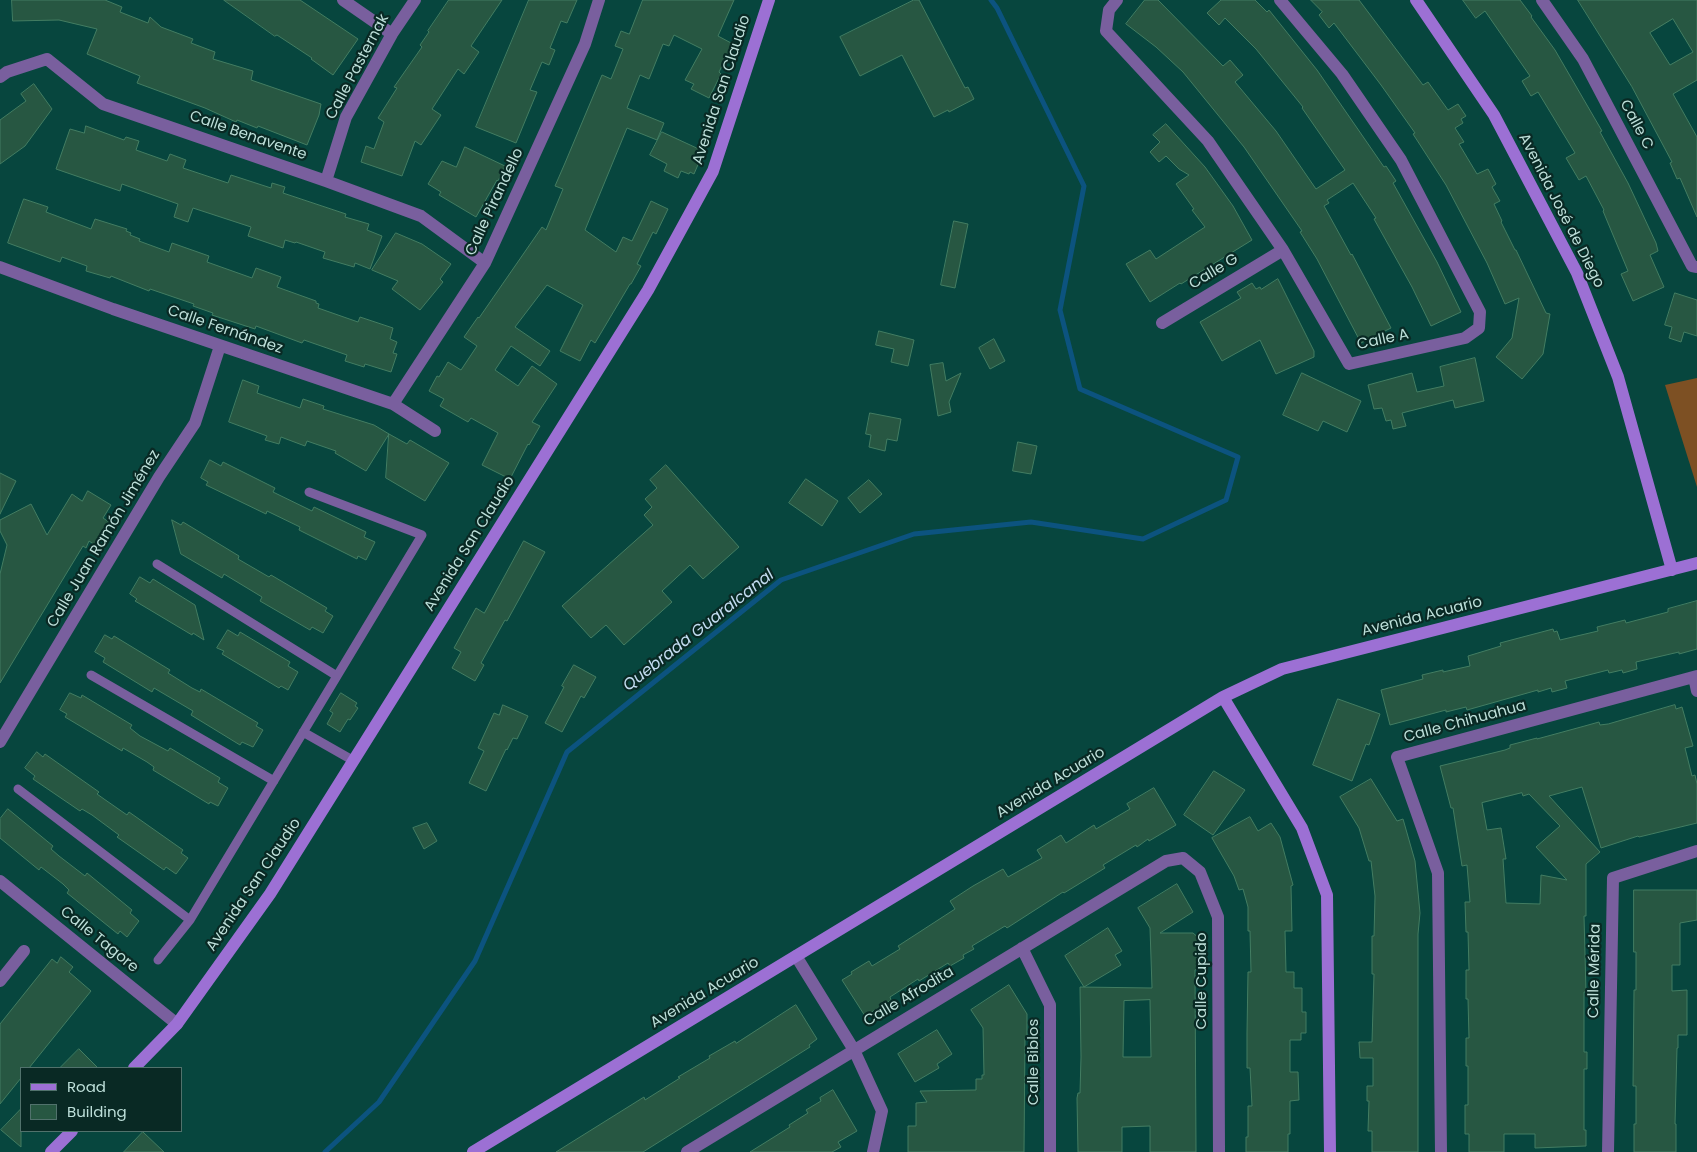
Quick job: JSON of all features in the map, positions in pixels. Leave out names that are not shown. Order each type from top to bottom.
[{"type":"street","points":[[343,0],[392,34]]},
{"type":"street","name":"Calle Pasternak","points":[[326,180],[346,116],[392,34],[415,0]]},
{"type":"street","name":"Calle Pirandello","points":[[393,404],[485,263],[585,44],[599,0]]},
{"type":"street","name":"Avenida San Claudio","points":[[135,1067],[178,1024],[270,894],[648,290],[713,171],[769,0]]},
{"type":"street","name":"Calle A","points":[[1117,0],[1109,10],[1106,31],[1208,142],[1283,250],[1349,364],[1465,338],[1479,328],[1480,312],[1401,160],[1342,74],[1280,0]]},
{"type":"street","name":"Avenida José de Diego","points":[[1416,0],[1494,115],[1577,274],[1618,377],[1672,570]]},
{"type":"street","name":"Calle C","points":[[1542,0],[1583,59],[1692,266],[1697,267]]},
{"type":"street","name":"Calle Benavente","points":[[0,77],[7,72],[46,59],[103,104],[326,180],[421,216],[485,263]]},
{"type":"street","name":"Calle G","points":[[1162,323],[1283,250]]},
{"type":"street","name":"Calle Fernández","points":[[0,268],[220,346],[393,404],[435,431]]},
{"type":"street","name":"Calle Juan Ramón Jiménez","points":[[0,742],[158,477],[195,423],[220,346]]},
{"type":"street","name":"Avenida Acuario","points":[[474,1152],[1222,697],[1282,669],[1697,563]]},
{"type":"street","points":[[1695,677],[1697,691]]},
{"type":"street","name":"Calle Chihuahua","points":[[1441,1152],[1438,873],[1398,757],[1695,677]]},
{"type":"street","points":[[1222,697],[1302,828],[1327,895],[1330,1152]]},
{"type":"street","name":"Calle Mérida","points":[[1608,1152],[1613,878],[1697,851]]},
{"type":"street","name":"Calle Cupido","points":[[1149,872],[1166,861],[1183,858],[1200,872],[1218,917],[1219,1152]]},
{"type":"street","name":"Calle Afrodita","points":[[687,1152],[1149,872]]},
{"type":"street","name":"Calle Tagore","points":[[0,881],[178,1024]]},
{"type":"street","name":"Calle Biblos","points":[[1022,948],[1050,1004],[1050,1152]]},
{"type":"street","points":[[0,981],[24,951]]},
{"type":"street","points":[[796,956],[854,1050],[882,1111],[873,1152]]},
{"type":"street","points":[[51,1152],[71,1132]]},
{"type":"lane","points":[[158,960],[190,920],[422,535],[308,492]]},
{"type":"lane","points":[[157,564],[337,676]]},
{"type":"lane","points":[[90,675],[274,781]]},
{"type":"lane","points":[[303,732],[354,761]]},
{"type":"lane","points":[[18,789],[190,920]]},
{"type":"shaded area","points":[[1697,378],[1697,487],[1665,385]]},
{"type":"building","points":[[12,0],[105,0],[122,7],[120,12],[148,23],[150,17],[161,27],[193,39],[191,43],[215,52],[213,59],[253,71],[251,80],[321,104],[319,115],[307,145],[258,126],[257,128],[237,120],[236,122],[205,108],[137,83],[140,76],[87,54],[97,29],[59,20],[13,21]]},
{"type":"building","points":[[224,0],[300,0],[358,39],[333,75],[312,58],[277,35],[275,36]]},
{"type":"building","points":[[449,0],[502,0],[471,46],[479,52],[464,74],[458,69],[432,109],[441,115],[421,145],[415,141],[402,176],[361,162],[366,146],[374,149],[384,122],[378,118],[397,88],[394,87],[422,47],[420,45],[428,31]]},
{"type":"building","points":[[529,0],[577,0],[567,23],[561,21],[550,48],[555,50],[549,65],[542,62],[530,90],[537,92],[516,143],[476,127]]},
{"type":"building","points":[[643,0],[734,0],[718,36],[733,44],[709,98],[691,89],[694,84],[685,80],[702,49],[674,35],[669,46],[663,44],[649,79],[640,75],[627,108],[664,123],[657,140],[627,128],[585,230],[616,252],[623,237],[632,241],[651,201],[668,209],[656,234],[653,232],[637,264],[641,266],[631,284],[595,343],[591,340],[580,361],[560,351],[583,305],[547,285],[515,327],[550,351],[540,366],[511,346],[495,370],[518,386],[532,366],[557,384],[532,422],[540,426],[528,444],[510,479],[482,465],[498,433],[471,418],[468,422],[440,406],[444,399],[429,391],[437,376],[439,377],[448,362],[461,370],[477,346],[464,337],[542,227],[546,230],[563,189],[555,186],[602,75],[611,79],[623,49],[615,46],[621,31],[629,34]]},
{"type":"building","points":[[914,0],[919,0],[965,88],[968,87],[974,99],[949,112],[948,110],[934,117],[902,55],[860,76],[840,37]]},
{"type":"building","points":[[1145,0],[1158,0],[1223,66],[1230,60],[1243,75],[1235,82],[1276,131],[1316,189],[1345,170],[1303,107],[1256,49],[1225,18],[1219,25],[1207,13],[1221,0],[1255,0],[1267,12],[1269,10],[1317,70],[1384,167],[1386,166],[1396,181],[1393,183],[1437,262],[1461,312],[1431,326],[1412,287],[1374,219],[1376,218],[1353,183],[1327,200],[1329,203],[1324,206],[1391,328],[1361,343],[1317,259],[1300,232],[1302,231],[1244,147],[1183,72],[1156,47],[1126,24]]},
{"type":"building","points":[[1311,0],[1359,0],[1423,85],[1428,82],[1448,110],[1458,104],[1466,116],[1461,119],[1463,123],[1455,128],[1464,142],[1459,144],[1477,174],[1488,169],[1496,184],[1492,187],[1500,201],[1494,204],[1501,222],[1546,313],[1550,314],[1543,354],[1522,379],[1496,357],[1512,338],[1519,298],[1505,304],[1487,263],[1446,185],[1413,134],[1415,133],[1334,23],[1329,28],[1319,15],[1322,12]]},
{"type":"building","points":[[1463,0],[1520,0],[1532,16],[1555,50],[1602,131],[1600,132],[1628,183],[1656,243],[1658,251],[1650,255],[1664,287],[1633,301],[1621,274],[1628,271],[1604,210],[1586,176],[1579,180],[1566,158],[1575,153],[1538,92],[1531,96],[1522,81],[1530,76],[1485,11],[1476,18]]},
{"type":"building","points":[[1578,0],[1697,0],[1697,80],[1673,94],[1697,137],[1697,217],[1680,178],[1677,179],[1670,163],[1672,162],[1632,87]],"holes":[[[1673,19],[1693,52],[1670,65],[1650,33]]]},
{"type":"building","points":[[34,84],[52,109],[25,146],[0,164],[0,120],[26,101],[21,94]]},
{"type":"building","points":[[1166,124],[1205,167],[1233,206],[1252,240],[1150,302],[1126,264],[1150,250],[1156,259],[1205,227],[1176,184],[1189,175],[1179,169],[1166,156],[1159,162],[1150,152],[1160,142],[1153,135]]},
{"type":"building","points":[[86,126],[124,140],[126,137],[139,141],[136,150],[167,161],[170,154],[186,160],[183,168],[228,183],[231,175],[271,188],[272,183],[285,187],[283,193],[346,214],[345,217],[369,224],[367,230],[382,236],[370,269],[355,263],[354,267],[323,258],[325,252],[296,242],[285,240],[283,248],[248,236],[251,227],[193,208],[188,222],[174,217],[178,204],[122,184],[120,191],[56,169],[70,129],[84,133]]},
{"type":"building","points":[[662,132],[701,150],[697,158],[700,160],[694,174],[681,171],[678,178],[664,171],[667,164],[650,155]]},
{"type":"building","points":[[465,147],[505,166],[476,217],[439,195],[441,192],[428,184],[442,161],[456,167]]},
{"type":"building","points":[[24,199],[48,207],[46,212],[91,229],[95,219],[127,229],[126,231],[131,233],[130,235],[140,239],[139,241],[169,252],[172,243],[209,256],[207,262],[252,278],[256,268],[281,277],[277,287],[316,301],[319,304],[318,308],[358,322],[360,317],[393,328],[390,339],[397,342],[393,353],[397,354],[391,372],[365,364],[364,367],[345,361],[347,355],[304,340],[302,343],[256,326],[255,329],[212,315],[213,313],[193,306],[194,304],[150,289],[149,291],[111,276],[110,278],[86,271],[87,266],[62,257],[60,262],[8,243]]},
{"type":"building","points":[[954,221],[968,224],[955,288],[941,285]]},
{"type":"building","points":[[396,233],[422,244],[451,264],[440,279],[443,282],[420,310],[392,289],[398,281],[372,270]]},
{"type":"building","points":[[1278,279],[1314,351],[1314,357],[1276,374],[1260,340],[1222,361],[1200,322],[1241,298],[1237,292],[1252,283],[1256,289],[1260,287],[1261,289]]},
{"type":"building","points":[[1675,293],[1697,300],[1697,336],[1684,332],[1681,342],[1669,338],[1672,327],[1665,325]]},
{"type":"building","points":[[879,331],[914,340],[908,366],[891,362],[894,349],[876,345]]},
{"type":"building","points":[[994,339],[1005,361],[990,369],[979,348]]},
{"type":"building","points":[[1475,358],[1484,401],[1455,408],[1453,400],[1402,413],[1406,426],[1393,429],[1391,420],[1386,421],[1382,408],[1374,409],[1368,385],[1412,373],[1417,392],[1444,386],[1440,367]]},
{"type":"building","points":[[943,363],[946,381],[961,373],[949,402],[951,412],[938,416],[930,365]]},
{"type":"building","points":[[1302,373],[1361,401],[1347,432],[1323,421],[1318,431],[1283,415]]},
{"type":"building","points":[[243,380],[259,386],[257,393],[300,408],[303,399],[324,406],[323,409],[374,425],[389,434],[366,471],[335,453],[336,451],[307,441],[305,446],[281,437],[279,444],[265,440],[267,436],[229,422]]},
{"type":"building","points":[[870,413],[901,419],[897,441],[887,439],[885,451],[869,447],[871,435],[866,434]]},
{"type":"building","points":[[389,434],[407,444],[410,440],[449,463],[425,501],[386,478]]},
{"type":"building","points":[[1018,442],[1037,446],[1031,474],[1013,471]]},
{"type":"building","points":[[210,460],[221,466],[223,462],[275,488],[273,492],[312,511],[314,507],[366,532],[364,537],[375,542],[366,560],[358,556],[357,559],[299,530],[300,527],[267,511],[266,514],[206,485],[208,482],[201,478]]},
{"type":"building","points":[[666,465],[739,547],[703,579],[690,565],[662,591],[672,602],[624,645],[606,625],[591,638],[562,606],[653,525],[644,515],[652,507],[645,499],[657,488],[650,480]]},
{"type":"building","points":[[0,473],[16,481],[0,514]]},
{"type":"building","points":[[806,479],[838,501],[822,526],[789,503]]},
{"type":"building","points":[[869,480],[882,494],[860,513],[848,498]]},
{"type":"building","points":[[88,491],[111,505],[103,518],[109,522],[95,545],[89,541],[86,548],[83,546],[0,683],[0,574],[7,545],[0,531],[0,520],[31,504],[47,535],[72,494],[82,501]]},
{"type":"building","points":[[172,520],[181,525],[183,522],[239,556],[238,559],[269,577],[271,575],[327,608],[325,611],[333,616],[323,633],[312,627],[310,630],[260,601],[262,597],[224,574],[222,578],[181,554]]},
{"type":"building","points":[[524,541],[545,552],[507,621],[505,620],[481,663],[484,665],[475,681],[452,668],[461,652],[454,648],[476,608],[484,613]]},
{"type":"building","points":[[140,577],[150,583],[153,579],[195,605],[204,640],[193,633],[192,635],[135,601],[137,599],[130,594]]},
{"type":"building","points":[[1697,601],[1697,649],[1636,662],[1637,669],[1623,673],[1622,670],[1609,673],[1608,670],[1565,681],[1567,688],[1552,692],[1551,688],[1538,692],[1538,690],[1467,710],[1466,707],[1446,712],[1446,710],[1390,725],[1381,690],[1423,679],[1422,675],[1470,666],[1468,656],[1501,646],[1500,643],[1553,629],[1554,632],[1557,631],[1560,640],[1598,631],[1597,627],[1625,620],[1626,623],[1668,612],[1668,609]]},
{"type":"building","points":[[228,630],[238,636],[240,632],[290,662],[288,666],[298,672],[288,690],[281,686],[279,688],[222,654],[224,651],[217,648]]},
{"type":"building","points":[[105,635],[112,639],[114,636],[170,670],[168,673],[192,688],[200,692],[201,689],[258,723],[256,726],[263,730],[253,747],[242,742],[240,745],[191,715],[193,711],[154,688],[152,692],[103,662],[105,658],[95,652]]},
{"type":"building","points":[[574,665],[596,677],[584,698],[581,696],[562,732],[545,723]]},
{"type":"building","points":[[70,693],[81,698],[82,695],[132,725],[130,728],[140,736],[168,751],[170,748],[220,778],[218,782],[228,788],[218,806],[210,802],[209,804],[153,770],[154,767],[147,762],[123,748],[122,751],[65,717],[67,714],[60,710]]},
{"type":"building","points":[[341,693],[357,703],[355,706],[358,708],[340,732],[327,724],[333,713],[330,711]]},
{"type":"building","points":[[1338,699],[1380,714],[1369,745],[1366,744],[1352,781],[1313,765]]},
{"type":"building","points":[[503,705],[528,716],[517,739],[513,738],[506,749],[486,791],[469,783],[484,751],[478,748],[494,713],[499,715]]},
{"type":"building","points":[[1675,705],[1676,709],[1682,707],[1693,746],[1685,748],[1692,776],[1695,775],[1697,784],[1697,823],[1638,836],[1601,848],[1582,787],[1549,796],[1600,852],[1586,864],[1584,1052],[1587,1052],[1587,1069],[1584,1069],[1584,1130],[1586,1130],[1586,1146],[1535,1148],[1535,1134],[1504,1134],[1504,1152],[1469,1152],[1469,1134],[1465,1134],[1465,1105],[1468,1105],[1466,1038],[1469,1038],[1466,970],[1469,970],[1465,902],[1470,902],[1467,865],[1462,866],[1453,808],[1451,808],[1440,766],[1505,750],[1510,748],[1510,745],[1599,722],[1600,725]],"holes":[[[1522,793],[1523,796],[1529,794],[1560,826],[1536,847],[1567,880],[1541,875],[1540,904],[1506,903],[1503,859],[1506,859],[1501,828],[1487,830],[1482,803]]]},
{"type":"building","points":[[37,752],[43,757],[45,754],[99,792],[97,794],[127,815],[129,812],[183,850],[181,853],[188,858],[176,874],[166,867],[164,870],[117,837],[119,835],[92,815],[82,809],[80,811],[33,779],[35,776],[25,768]]},
{"type":"building","points":[[1214,771],[1245,790],[1213,835],[1184,815]]},
{"type":"building","points":[[1371,779],[1397,821],[1403,819],[1415,861],[1420,913],[1418,934],[1418,1152],[1372,1152],[1372,1131],[1368,1131],[1369,1101],[1367,1101],[1367,1086],[1373,1086],[1373,1058],[1360,1058],[1359,1042],[1372,1042],[1374,974],[1372,974],[1372,936],[1374,936],[1375,896],[1371,861],[1369,861],[1359,828],[1340,797]]},
{"type":"building","points":[[1154,788],[1176,825],[1149,841],[1148,839],[1137,847],[1136,845],[1103,865],[1105,868],[1007,928],[1005,926],[972,946],[974,949],[963,955],[964,958],[950,966],[948,963],[919,981],[918,979],[890,997],[891,1000],[865,1016],[842,980],[852,974],[851,972],[869,961],[872,966],[900,949],[898,946],[955,909],[950,901],[973,886],[1003,869],[1008,877],[1042,858],[1037,850],[1061,835],[1066,843],[1094,825],[1096,829],[1130,809],[1127,804]]},
{"type":"building","points":[[8,809],[53,846],[51,849],[59,856],[85,876],[87,873],[132,910],[130,913],[139,921],[127,937],[120,931],[118,934],[67,893],[69,890],[63,884],[41,867],[39,870],[0,838],[0,819]]},
{"type":"building","points":[[1250,817],[1258,831],[1271,823],[1280,837],[1293,885],[1291,886],[1292,931],[1285,931],[1286,972],[1294,972],[1294,988],[1302,988],[1302,1012],[1306,1012],[1306,1033],[1301,1033],[1301,1040],[1290,1040],[1290,1072],[1298,1072],[1299,1100],[1290,1101],[1288,1152],[1246,1152],[1248,1106],[1252,1106],[1250,1068],[1247,1068],[1248,972],[1251,972],[1248,907],[1243,889],[1239,890],[1234,876],[1212,838]]},
{"type":"building","points":[[427,823],[437,841],[424,849],[413,828]]},
{"type":"building","points":[[1177,884],[1193,912],[1160,933],[1193,933],[1200,939],[1200,949],[1197,952],[1197,969],[1195,970],[1196,1152],[1150,1152],[1150,1126],[1122,1127],[1122,1152],[1078,1152],[1077,1098],[1078,1093],[1080,1093],[1081,1057],[1080,987],[1152,988],[1150,928],[1138,908]],"holes":[[[1150,1000],[1151,1057],[1123,1057],[1124,1001]]]},
{"type":"building","points":[[1634,890],[1697,890],[1697,920],[1680,923],[1680,965],[1672,965],[1672,991],[1687,990],[1687,1035],[1678,1035],[1677,1048],[1676,1152],[1634,1152],[1634,1124],[1636,1124],[1636,1086],[1633,1086],[1636,952],[1634,952]]},
{"type":"building","points":[[1108,928],[1122,951],[1115,955],[1121,965],[1084,987],[1065,956]]},
{"type":"building","points":[[61,957],[73,967],[69,972],[91,991],[30,1067],[20,1067],[20,1079],[0,1104],[0,1024],[52,959],[57,963]]},
{"type":"building","points":[[1009,985],[1027,1014],[1024,1152],[908,1152],[908,1126],[916,1126],[916,1103],[927,1102],[920,1091],[976,1090],[976,1079],[982,1079],[982,1075],[984,1075],[983,1028],[971,1010]]},
{"type":"building","points":[[796,1005],[817,1039],[809,1045],[810,1047],[643,1152],[556,1152],[644,1097],[645,1100],[710,1058],[709,1056],[735,1041],[736,1043]]},
{"type":"building","points":[[937,1030],[952,1054],[937,1064],[939,1068],[915,1082],[898,1054]]},
{"type":"building","points":[[79,1049],[97,1067],[61,1067]]},
{"type":"building","points":[[833,1090],[857,1131],[838,1142],[841,1147],[832,1152],[750,1152],[790,1127],[789,1125],[808,1113],[806,1110],[821,1101],[820,1098]]},
{"type":"building","points":[[20,1110],[21,1147],[1,1130]]},
{"type":"building","points":[[143,1132],[164,1152],[124,1152]]},
{"type":"waterway","name":"Quebrada Guaralcanal","points":[[325,1152],[379,1102],[475,961],[567,752],[781,580],[914,534],[1031,522],[1143,539],[1226,500],[1238,457],[1080,389],[1060,310],[1084,186],[997,8],[991,0]]}]
